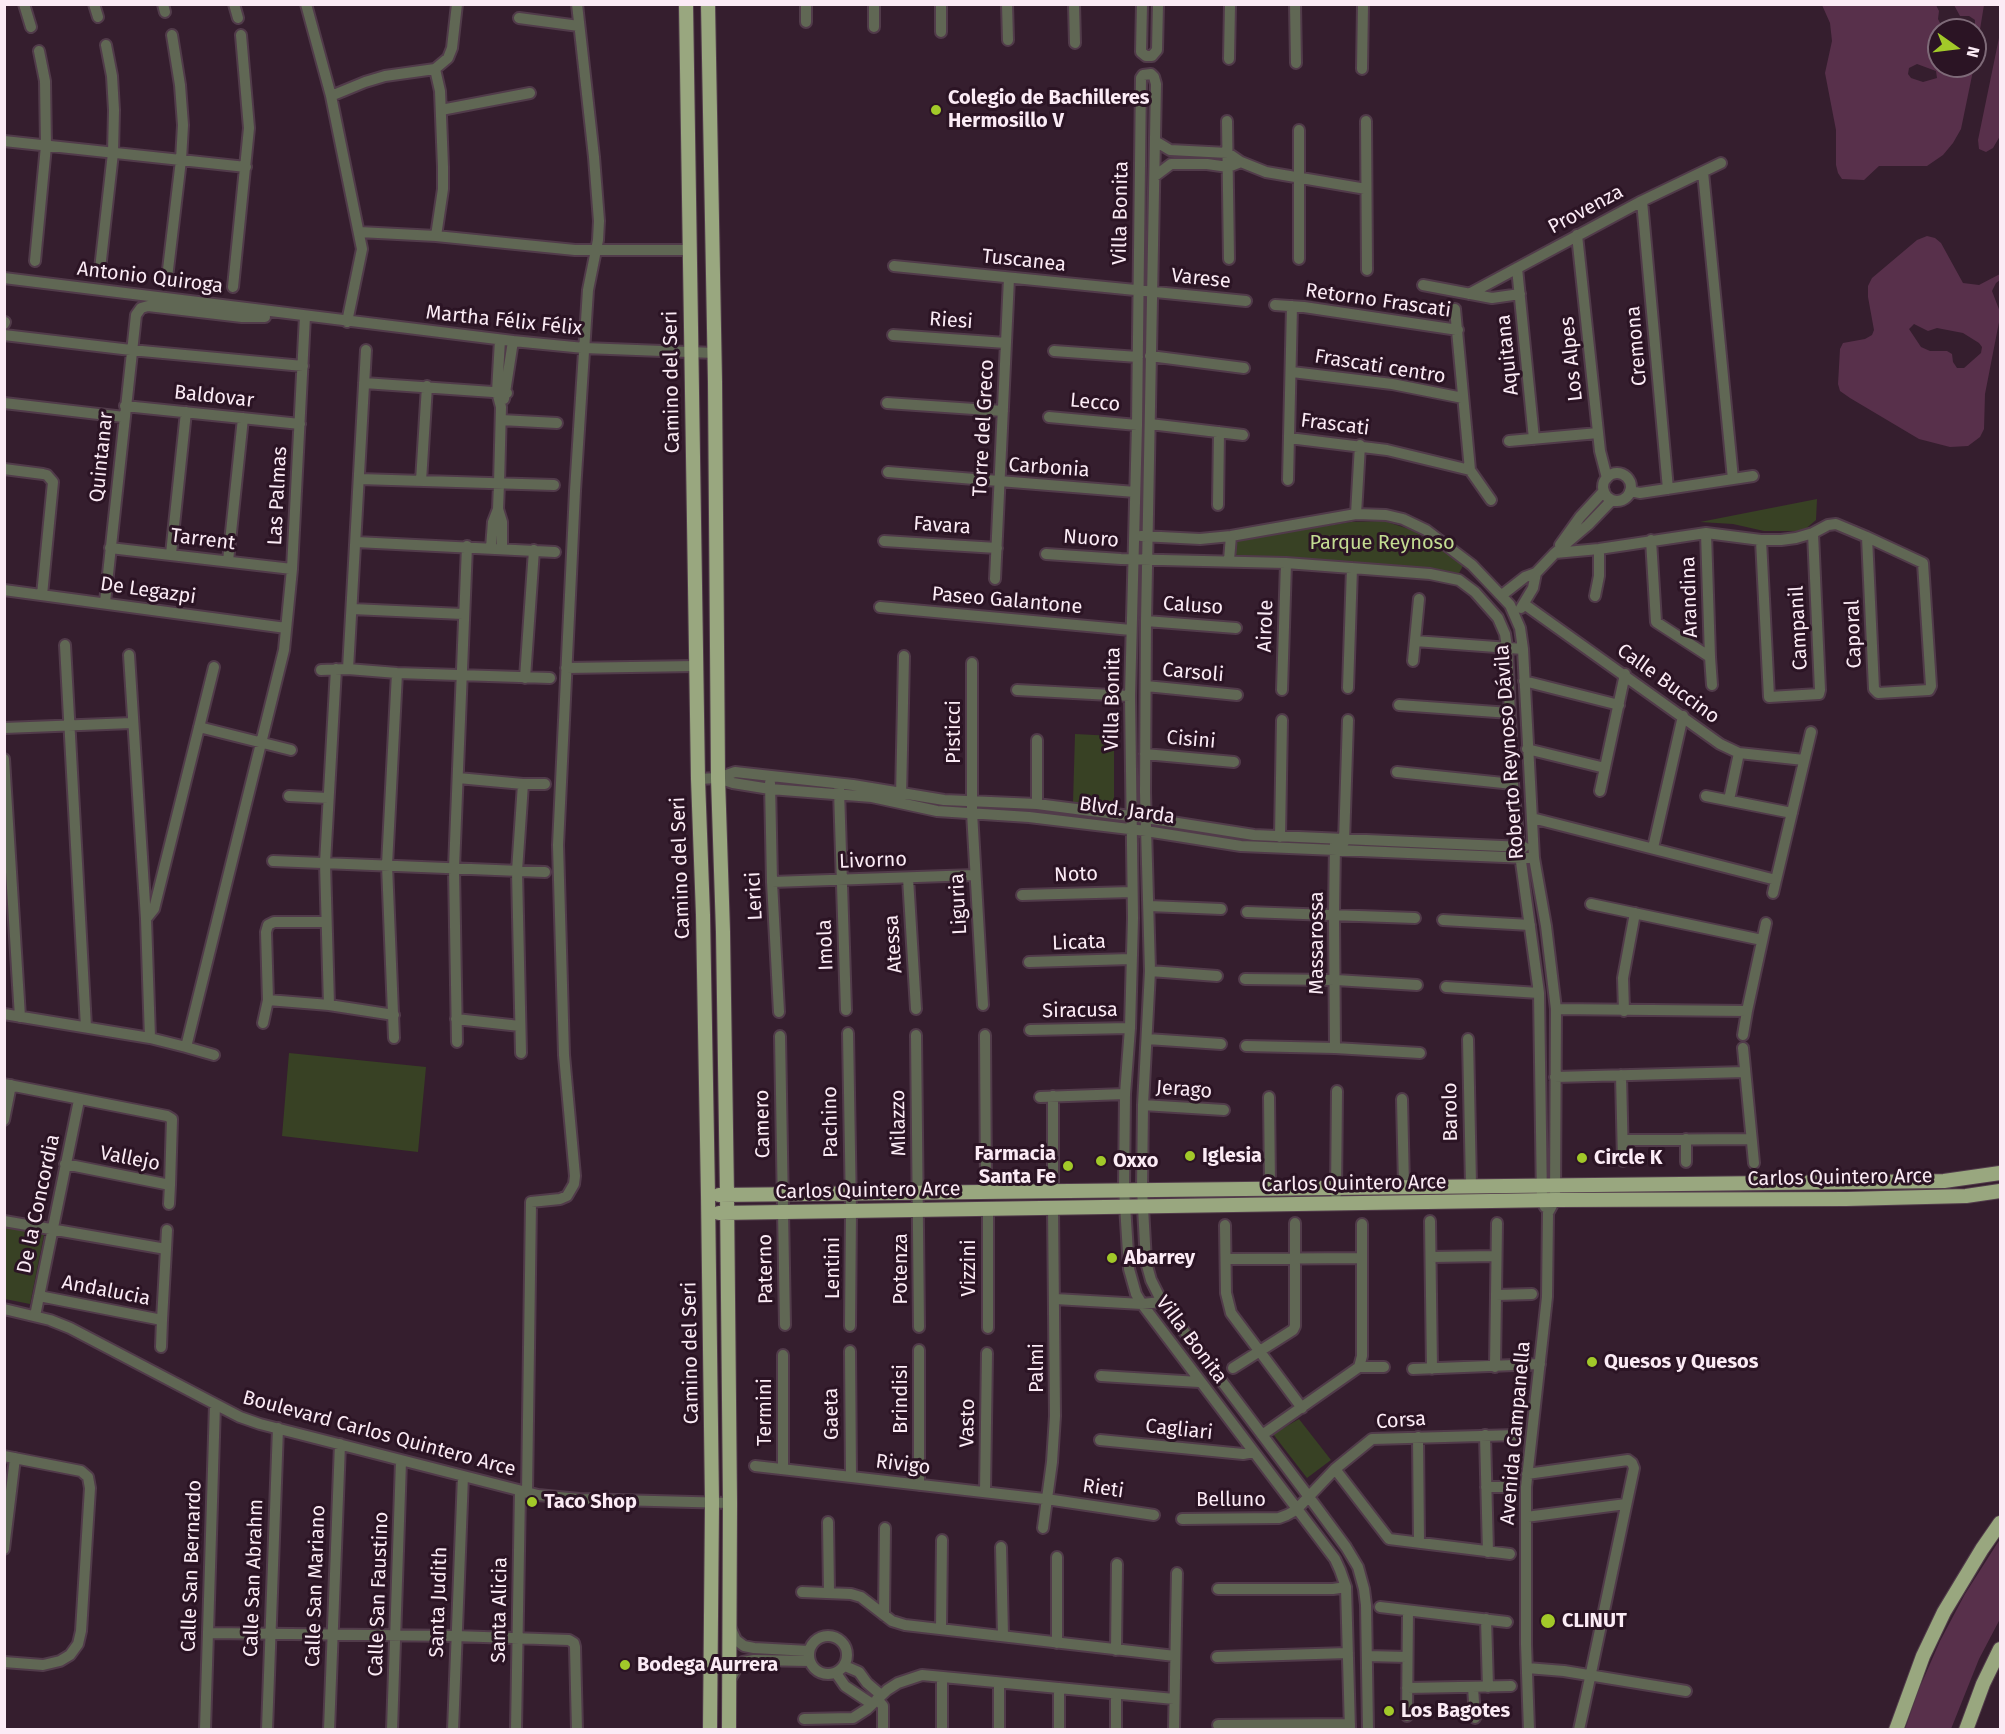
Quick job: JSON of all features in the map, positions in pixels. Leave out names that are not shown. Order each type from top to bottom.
[{"type":"main road","name":"Camino del Seri","points":[[686,4],[688,250],[708,1195],[712,1503],[710,1730]]},
{"type":"main road","name":"Camino del Seri","points":[[708,4],[715,353],[718,778],[727,1195],[730,1503],[729,1730]]},
{"type":"main road","points":[[703,915],[723,932]]},
{"type":"main road","name":"Carlos Quintero Arce","points":[[708,1195],[1944,1180],[2001,1173]]},
{"type":"main road","points":[[1754,1199],[1755,1182]]},
{"type":"main road","name":"Carlos Quintero Arce","points":[[708,1213],[1336,1203],[1548,1204],[1966,1196],[2001,1191]]},
{"type":"main road","points":[[1896,1730],[1919,1666],[1944,1612],[1982,1549],[2001,1523]]},
{"type":"main road","points":[[1966,1730],[1983,1684],[2001,1649]]},
{"type":"street","points":[[24,4],[31,27]]},
{"type":"street","points":[[94,4],[98,17]]},
{"type":"street","points":[[234,4],[238,18]]},
{"type":"street","points":[[306,4],[330,96],[362,249],[347,322]]},
{"type":"street","points":[[330,96],[385,76],[435,69],[448,58],[452,48],[457,4]]},
{"type":"street","points":[[577,4],[599,204],[599,231],[590,279],[584,348],[566,668],[696,666]]},
{"type":"street","points":[[806,4],[806,22]]},
{"type":"street","points":[[874,4],[874,27]]},
{"type":"street","points":[[941,4],[941,32]]},
{"type":"street","points":[[1007,4],[1008,40]]},
{"type":"street","points":[[1074,4],[1075,43]]},
{"type":"street","points":[[1142,4],[1141,52],[1146,56],[1152,56],[1157,50],[1158,4]]},
{"type":"street","points":[[1229,59],[1230,4]]},
{"type":"street","points":[[1295,4],[1296,63]]},
{"type":"street","points":[[1362,69],[1363,4]]},
{"type":"street","points":[[519,18],[579,26]]},
{"type":"street","points":[[167,279],[183,125],[180,85],[172,35]]},
{"type":"street","points":[[233,287],[249,128],[241,35]]},
{"type":"street","points":[[100,269],[113,153],[112,76],[106,45]]},
{"type":"street","points":[[35,261],[46,146],[45,81],[39,51]]},
{"type":"street","points":[[435,69],[440,85],[442,189],[436,236]]},
{"type":"street","name":"Villa Bonita","points":[[1350,1727],[1346,1587],[1335,1560],[1142,1304],[1136,1294],[1129,1269],[1124,1189],[1125,1094],[1130,1028],[1132,892],[1130,696],[1137,425],[1141,78],[1143,75],[1151,74],[1156,84],[1146,621],[1145,754],[1150,972],[1143,1105],[1142,1206],[1146,1262],[1151,1280],[1162,1302],[1346,1547],[1362,1578],[1366,1605],[1368,1730]]},
{"type":"street","points":[[441,110],[530,93]]},
{"type":"street","points":[[1227,121],[1229,259]]},
{"type":"street","points":[[1365,121],[1367,270]]},
{"type":"street","points":[[1299,130],[1299,259]]},
{"type":"street","points":[[4,141],[246,167]]},
{"type":"street","points":[[1155,141],[1170,150],[1228,153],[1241,162],[1266,172],[1366,189]]},
{"type":"street","points":[[1186,150],[1186,163]]},
{"type":"street","points":[[1207,164],[1208,151]]},
{"type":"street","points":[[1155,176],[1171,164],[1207,164],[1228,167],[1241,162]]},
{"type":"street","name":"Provenza","points":[[1469,294],[1642,201],[1721,163]]},
{"type":"street","points":[[1703,172],[1733,479]]},
{"type":"street","name":"Cremona","points":[[1642,201],[1668,489]]},
{"type":"street","points":[[359,232],[436,236],[558,249],[688,250]]},
{"type":"street","name":"Los Alpes","points":[[1577,235],[1600,451],[1607,478]]},
{"type":"street","name":"Tuscanea","points":[[894,266],[1151,291]]},
{"type":"street","name":"Aquitana","points":[[1517,268],[1534,439]]},
{"type":"street","name":"Antonio Quiroga","points":[[4,278],[290,315]]},
{"type":"street","name":"Torre del Greco","points":[[995,579],[1009,278]]},
{"type":"street","points":[[1423,285],[1492,298],[1520,294]]},
{"type":"street","name":"Varese","points":[[1151,291],[1246,302]]},
{"type":"street","name":"Retorno Frascati","points":[[1275,305],[1458,330]]},
{"type":"street","name":"Quintanar","points":[[105,602],[136,315],[141,308],[148,306],[242,317],[290,315]]},
{"type":"street","name":"Frascati","points":[[1292,306],[1289,438],[1360,445],[1470,470]]},
{"type":"street","points":[[1455,309],[1470,470],[1491,500]]},
{"type":"street","name":"Martha Félix Félix","points":[[290,315],[584,348],[715,353]]},
{"type":"street","name":"Las Palmas","points":[[186,1047],[284,650],[292,569],[305,316]]},
{"type":"street","points":[[4,335],[131,350],[303,366]]},
{"type":"street","name":"Riesi","points":[[893,335],[1006,343]]},
{"type":"street","points":[[497,548],[493,522],[498,509],[499,484],[502,392],[500,340]]},
{"type":"street","points":[[502,392],[513,341]]},
{"type":"street","points":[[348,669],[366,350]]},
{"type":"street","points":[[1054,351],[1138,357]]},
{"type":"street","points":[[1150,356],[1244,368]]},
{"type":"street","name":"Frascati centro","points":[[1292,372],[1392,384],[1463,398]]},
{"type":"street","points":[[364,383],[502,392]]},
{"type":"street","points":[[421,481],[427,386]]},
{"type":"street","name":"Baldovar","points":[[4,403],[125,412],[186,412],[300,424]]},
{"type":"street","points":[[887,403],[1003,411]]},
{"type":"street","points":[[171,554],[186,412]]},
{"type":"street","name":"Lecco","points":[[1049,417],[1137,425]]},
{"type":"street","points":[[228,561],[243,418]]},
{"type":"street","points":[[501,420],[557,423]]},
{"type":"street","points":[[1150,423],[1243,435]]},
{"type":"street","points":[[1218,506],[1219,432]]},
{"type":"street","points":[[1509,441],[1598,433]]},
{"type":"street","points":[[1288,480],[1289,438]]},
{"type":"street","points":[[1356,514],[1360,445]]},
{"type":"street","points":[[4,469],[48,475],[53,482],[42,595]]},
{"type":"street","name":"Carbonia","points":[[888,472],[1135,492]]},
{"type":"street","points":[[1502,595],[1525,577],[1536,573],[1612,500],[1623,500],[1630,491],[1626,477],[1616,474],[1607,478],[1603,484],[1604,491],[1612,500]]},
{"type":"street","points":[[1630,491],[1640,493],[1753,476]]},
{"type":"street","points":[[359,479],[554,486]]},
{"type":"street","points":[[1555,553],[1580,517],[1604,491]]},
{"type":"street","name":"Roberto Reynoso Dávila","points":[[1134,536],[1200,539],[1231,536],[1356,514],[1386,515],[1416,524],[1446,543],[1502,595],[1516,616],[1523,649],[1534,853],[1561,1009],[1548,1184]]},
{"type":"street","points":[[1555,553],[1599,549],[1706,533],[1761,540],[1796,538],[1832,524],[1868,537]]},
{"type":"street","name":"Arandina","points":[[1706,533],[1710,657]]},
{"type":"street","name":"Campanil","points":[[1761,540],[1768,695],[1771,698],[1819,694],[1813,533]]},
{"type":"street","points":[[1229,560],[1231,536]]},
{"type":"street","name":"Caporal","points":[[1868,537],[1923,563],[1930,689],[1878,693],[1874,689],[1868,537]]},
{"type":"street","name":"Arandina","points":[[1651,540],[1656,622],[1710,657]]},
{"type":"street","name":"Favara","points":[[884,541],[997,548]]},
{"type":"street","points":[[356,542],[555,552]]},
{"type":"street","points":[[457,1042],[454,868],[467,546]]},
{"type":"street","name":"Tarrent","points":[[111,548],[292,569]]},
{"type":"street","points":[[1595,596],[1599,576],[1599,549]]},
{"type":"street","points":[[525,678],[534,550]]},
{"type":"street","name":"Nuoro","points":[[1046,554],[1134,559]]},
{"type":"street","name":"Roberto Reynoso Dávila","points":[[1134,559],[1229,560],[1286,563],[1352,573],[1430,574],[1459,580],[1475,592],[1498,618],[1505,634],[1502,646],[1510,713],[1513,784],[1539,993],[1548,1204]]},
{"type":"street","name":"Airole","points":[[1282,690],[1286,563]]},
{"type":"street","points":[[1459,580],[1472,565]]},
{"type":"street","points":[[1348,688],[1352,573]]},
{"type":"street","points":[[1516,616],[1533,588],[1536,573]]},
{"type":"street","name":"De Legazpi","points":[[4,590],[286,628]]},
{"type":"street","points":[[1413,661],[1419,599]]},
{"type":"street","name":"Calle Buccino","points":[[1524,604],[1625,674],[1710,738],[1739,753],[1804,760]]},
{"type":"street","name":"Paseo Galantone","points":[[880,607],[1131,630]]},
{"type":"street","points":[[352,609],[464,614]]},
{"type":"street","name":"Caluso","points":[[1146,621],[1236,628]]},
{"type":"street","points":[[1415,641],[1523,649]]},
{"type":"street","points":[[64,645],[86,1028]]},
{"type":"street","points":[[129,655],[146,919],[150,1038]]},
{"type":"street","points":[[901,798],[904,656]]},
{"type":"street","points":[[1710,657],[1712,685]]},
{"type":"street","name":"Pisticci","points":[[972,663],[972,801]]},
{"type":"street","points":[[146,919],[154,909],[214,667]]},
{"type":"street","name":"Santa Alicia","points":[[516,1730],[531,1202],[560,1199],[567,1196],[576,1176],[564,1055],[558,845],[566,668]]},
{"type":"street","points":[[329,1005],[325,863],[336,669]]},
{"type":"street","points":[[321,670],[348,669],[397,674],[550,678]]},
{"type":"street","points":[[394,1038],[387,865],[397,674]]},
{"type":"street","points":[[1600,792],[1625,674]]},
{"type":"street","points":[[1524,681],[1619,705]]},
{"type":"street","name":"Carsoli","points":[[1146,686],[1237,695]]},
{"type":"street","points":[[1017,690],[1130,696]]},
{"type":"street","points":[[1399,705],[1510,713]]},
{"type":"street","points":[[1653,848],[1683,716]]},
{"type":"street","points":[[1280,832],[1282,720]]},
{"type":"street","name":"Massarossa","points":[[1335,1048],[1334,914],[1348,720]]},
{"type":"street","points":[[4,728],[132,723]]},
{"type":"street","points":[[199,727],[291,750]]},
{"type":"street","points":[[1773,893],[1811,732]]},
{"type":"street","points":[[1037,740],[1037,804]]},
{"type":"street","points":[[1527,749],[1605,768]]},
{"type":"street","points":[[1729,800],[1739,753]]},
{"type":"street","name":"Cisini","points":[[1145,754],[1234,762]]},
{"type":"street","points":[[4,759],[20,1017]]},
{"type":"street","points":[[1397,772],[1513,784]]},
{"type":"street","points":[[458,778],[545,784]]},
{"type":"street","name":"Blvd. Jarda","points":[[698,779],[718,778],[733,783],[770,783],[839,789],[901,798],[1037,804],[1237,833],[1280,832],[1340,843]]},
{"type":"street","name":"Lerici","points":[[770,783],[772,882],[779,1012]]},
{"type":"street","points":[[520,1053],[517,871],[523,784]]},
{"type":"street","name":"Imola","points":[[839,789],[846,1010]]},
{"type":"street","points":[[289,796],[328,798]]},
{"type":"street","points":[[1706,796],[1792,813]]},
{"type":"street","name":"Blvd. Jarda","points":[[901,798],[937,811],[1029,817],[1146,831],[1241,846],[1340,843],[1534,853]]},
{"type":"street","name":"Liguria","points":[[972,801],[983,1005]]},
{"type":"street","points":[[1532,818],[1776,880]]},
{"type":"street","points":[[273,861],[544,872]]},
{"type":"street","name":"Livorno","points":[[772,882],[975,874]]},
{"type":"street","name":"Atessa","points":[[908,878],[916,1009]]},
{"type":"street","name":"Noto","points":[[1022,895],[1132,892]]},
{"type":"street","points":[[1591,904],[1762,940]]},
{"type":"street","points":[[1149,906],[1221,909]]},
{"type":"street","points":[[1247,912],[1415,918]]},
{"type":"street","points":[[1624,1011],[1623,978],[1635,913]]},
{"type":"street","points":[[1443,920],[1530,925]]},
{"type":"street","points":[[263,1023],[268,1000],[266,932],[268,925],[274,922],[326,922]]},
{"type":"street","points":[[1743,1035],[1766,923]]},
{"type":"street","name":"Licata","points":[[1029,962],[1131,959]]},
{"type":"street","points":[[1150,972],[1217,976]]},
{"type":"street","points":[[1245,979],[1336,980],[1417,985]]},
{"type":"street","points":[[1446,987],[1539,993]]},
{"type":"street","points":[[268,1000],[329,1005],[394,1015]]},
{"type":"street","points":[[1561,1009],[1747,1011]]},
{"type":"street","points":[[4,1014],[150,1038],[214,1055]]},
{"type":"street","points":[[456,1018],[520,1026]]},
{"type":"street","name":"Siracusa","points":[[1030,1030],[1130,1028]]},
{"type":"street","name":"Pachino","points":[[848,1033],[851,1211]]},
{"type":"street","name":"Milazzo","points":[[916,1035],[918,1210]]},
{"type":"street","points":[[985,1035],[986,1191]]},
{"type":"street","name":"Camero","points":[[780,1036],[782,1212]]},
{"type":"street","points":[[1147,1039],[1221,1044]]},
{"type":"street","name":"Barolo","points":[[1468,1039],[1471,1185]]},
{"type":"street","points":[[1246,1046],[1420,1053]]},
{"type":"street","points":[[1743,1048],[1754,1163]]},
{"type":"street","points":[[1555,1077],[1745,1072]]},
{"type":"street","points":[[1621,1076],[1623,1161]]},
{"type":"street","points":[[4,1120],[8,1084],[79,1100]]},
{"type":"street","points":[[1336,1203],[1337,1091]]},
{"type":"street","points":[[1040,1097],[1125,1094]]},
{"type":"street","points":[[1053,1096],[1053,1190]]},
{"type":"street","points":[[1269,1097],[1270,1187]]},
{"type":"street","points":[[1402,1099],[1404,1186]]},
{"type":"street","name":"De la Concordia","points":[[35,1316],[79,1100]]},
{"type":"street","name":"Vallejo","points":[[65,1164],[170,1185],[172,1119],[167,1116],[79,1100]]},
{"type":"street","name":"Jerago","points":[[1143,1105],[1224,1110]]},
{"type":"street","points":[[1686,1139],[1686,1162]]},
{"type":"street","points":[[1623,1140],[1750,1139]]},
{"type":"street","points":[[169,1204],[170,1185]]},
{"type":"street","name":"Avenida Campanella","points":[[1529,1730],[1527,1474],[1547,1297],[1548,1204]]},
{"type":"street","name":"Palmi","points":[[1043,1528],[1048,1500],[1055,1416],[1053,1207]]},
{"type":"street","name":"Vizzini","points":[[988,1209],[988,1328]]},
{"type":"street","name":"Potenza","points":[[918,1210],[919,1327]]},
{"type":"street","name":"Lentini","points":[[850,1326],[851,1211]]},
{"type":"street","name":"Paterno","points":[[782,1212],[785,1325]]},
{"type":"street","points":[[4,1221],[166,1249]]},
{"type":"street","points":[[1430,1221],[1432,1369]]},
{"type":"street","points":[[1233,1368],[1293,1330],[1295,1326],[1295,1223]]},
{"type":"street","points":[[1495,1367],[1497,1223]]},
{"type":"street","points":[[1359,1367],[1362,1356],[1362,1224]]},
{"type":"street","points":[[1225,1225],[1227,1303],[1231,1312],[1302,1408]]},
{"type":"street","name":"Andalucia","points":[[39,1296],[162,1320],[167,1230]]},
{"type":"street","points":[[1431,1257],[1496,1256]]},
{"type":"street","points":[[1226,1258],[1362,1258]]},
{"type":"street","points":[[1496,1295],[1532,1294]]},
{"type":"street","points":[[1055,1299],[1142,1304],[1162,1302]]},
{"type":"street","name":"Boulevard Carlos Quintero Arce","points":[[4,1309],[35,1316],[70,1328],[240,1417],[401,1461],[556,1498],[730,1503]]},
{"type":"street","points":[[161,1347],[162,1320]]},
{"type":"street","name":"Brindisi","points":[[919,1350],[919,1485]]},
{"type":"street","name":"Gaeta","points":[[850,1351],[851,1477]]},
{"type":"street","name":"Vasto","points":[[985,1492],[987,1353]]},
{"type":"street","name":"Termini","points":[[783,1355],[783,1469]]},
{"type":"street","points":[[1413,1369],[1540,1364]]},
{"type":"street","points":[[1262,1435],[1359,1367],[1384,1367]]},
{"type":"street","points":[[1101,1376],[1199,1382]]},
{"type":"street","name":"Calle San Bernardo","points":[[205,1730],[215,1404]]},
{"type":"street","name":"Calle San Abrahm","points":[[267,1730],[278,1428]]},
{"type":"street","points":[[1485,1435],[1488,1552]]},
{"type":"street","name":"Corsa","points":[[1309,1497],[1335,1469],[1372,1439],[1517,1435]]},
{"type":"street","points":[[1418,1437],[1419,1543]]},
{"type":"street","name":"Cagliari","points":[[1100,1440],[1243,1454],[1254,1452]]},
{"type":"street","name":"Calle San Mariano","points":[[328,1730],[340,1444]]},
{"type":"street","points":[[4,1549],[10,1457],[81,1471],[88,1477],[90,1488],[81,1631],[78,1644],[70,1655],[60,1661],[43,1665],[4,1662]]},
{"type":"street","points":[[1527,1474],[1628,1460],[1634,1468],[1579,1730]]},
{"type":"street","name":"Calle San Faustino","points":[[392,1730],[401,1461]]},
{"type":"street","name":"Rivigo","points":[[755,1466],[1048,1500]]},
{"type":"street","points":[[1335,1469],[1387,1538],[1393,1541],[1510,1554]]},
{"type":"street","name":"Santa Judith","points":[[453,1730],[463,1476]]},
{"type":"street","points":[[1486,1487],[1512,1487]]},
{"type":"street","name":"Belluno","points":[[1182,1519],[1279,1518],[1296,1510],[1309,1497]]},
{"type":"street","name":"Rieti","points":[[1048,1500],[1154,1515]]},
{"type":"street","points":[[1526,1516],[1626,1504]]},
{"type":"street","points":[[828,1522],[828,1592]]},
{"type":"street","points":[[884,1615],[885,1528]]},
{"type":"street","points":[[941,1629],[942,1540]]},
{"type":"street","points":[[1001,1546],[1003,1636]]},
{"type":"street","points":[[1057,1557],[1057,1642]]},
{"type":"street","points":[[1116,1650],[1117,1564]]},
{"type":"street","points":[[1173,1730],[1177,1573]]},
{"type":"street","points":[[1218,1589],[1346,1587]]},
{"type":"street","points":[[802,1592],[852,1594],[861,1597],[892,1621],[905,1625],[1175,1656]]},
{"type":"street","points":[[1380,1607],[1507,1622]]},
{"type":"street","points":[[1407,1716],[1408,1611]]},
{"type":"street","points":[[1486,1619],[1488,1687]]},
{"type":"street","points":[[729,1626],[736,1640],[744,1646],[809,1656],[820,1673],[825,1675],[841,1669],[859,1672],[883,1706],[883,1730]]},
{"type":"street","points":[[209,1633],[569,1640],[574,1643],[577,1730]]},
{"type":"street","points":[[809,1656],[815,1641],[819,1638],[825,1636],[841,1640],[848,1655],[841,1669],[845,1686],[877,1699]]},
{"type":"street","points":[[1217,1657],[1348,1653]]},
{"type":"street","points":[[729,1681],[736,1669],[744,1662],[809,1656]]},
{"type":"street","points":[[1367,1656],[1407,1657]]},
{"type":"street","points":[[1527,1668],[1589,1675],[1686,1691]]},
{"type":"street","points":[[804,1719],[825,1724],[853,1718],[898,1683],[910,1677],[922,1675],[1174,1699]]},
{"type":"street","points":[[942,1677],[942,1730]]},
{"type":"street","points":[[999,1683],[999,1730]]},
{"type":"street","points":[[1407,1688],[1511,1686]]},
{"type":"street","points":[[1473,1687],[1475,1718]]},
{"type":"street","points":[[1059,1688],[1059,1730]]},
{"type":"street","points":[[1116,1694],[1116,1730]]},
{"type":"street","points":[[1218,1725],[1350,1727]]},
{"type":"green space","points":[[1817,499],[1816,520],[1803,531],[1764,531],[1733,524],[1700,522]]},
{"type":"green space","name":"Parque Reynoso","points":[[1384,521],[1412,530],[1464,564],[1458,575],[1382,565],[1244,560],[1234,553],[1232,541],[1351,522]]},
{"type":"green space","points":[[1075,734],[1114,736],[1114,803],[1073,803]]},
{"type":"green space","points":[[289,1053],[426,1067],[418,1152],[282,1136]]},
{"type":"green space","points":[[4,1226],[44,1235],[30,1304],[5,1299]]},
{"type":"green space","points":[[1299,1419],[1331,1460],[1307,1478],[1273,1434]]},
{"type":"shaded area","points":[[1822,5],[1936,5],[1939,11],[1938,18],[1927,18],[1927,68],[1917,64],[1909,68],[1908,74],[1911,78],[1923,82],[1937,78],[1972,78],[1961,129],[1943,155],[1927,166],[1879,166],[1864,180],[1842,179],[1836,165],[1836,130],[1825,73],[1832,41],[1830,23]]},
{"type":"shaded area","points":[[1954,5],[1984,5],[1982,18],[1972,18],[1960,16]]},
{"type":"shaded area","points":[[2000,33],[2000,136],[1993,148],[1986,152],[1979,149],[1978,140]]},
{"type":"shaded area","points":[[1927,236],[1941,243],[1963,283],[1979,285],[2000,274],[2000,280],[1992,291],[2000,317],[1985,394],[1984,429],[1980,437],[1968,446],[1950,447],[1919,439],[1850,398],[1840,391],[1838,384],[1840,349],[1843,343],[1865,339],[1872,335],[1874,330],[1868,297],[1868,286],[1872,278],[1917,240]],"holes":[[[1914,324],[1928,331],[1937,328],[1963,333],[1979,343],[1982,347],[1981,353],[1964,368],[1957,368],[1952,354],[1947,351],[1930,351],[1921,347],[1909,329]]]},
{"type":"shaded area","points":[[2000,1539],[2000,1619],[1979,1659],[1951,1729],[1905,1729],[1940,1641],[1965,1594]]},
{"type":"place","name":"Colegio de Bachilleres Hermosillo V","points":[[936,110]]},
{"type":"place","name":"Iglesia","points":[[1190,1156]]},
{"type":"place","name":"Circle K","points":[[1582,1158]]},
{"type":"place","name":"Oxxo","points":[[1101,1161]]},
{"type":"place","name":"Farmacia Santa Fe","points":[[1068,1166]]},
{"type":"place","name":"Abarrey","points":[[1112,1258]]},
{"type":"place","name":"Quesos y Quesos","points":[[1592,1362]]},
{"type":"place","name":"Taco Shop","points":[[532,1502]]},
{"type":"place","name":"CLINUT","points":[[1548,1621]]},
{"type":"place","name":"Bodega Aurrera","points":[[625,1665]]},
{"type":"place","name":"Los Bagotes","points":[[1389,1711]]}]
